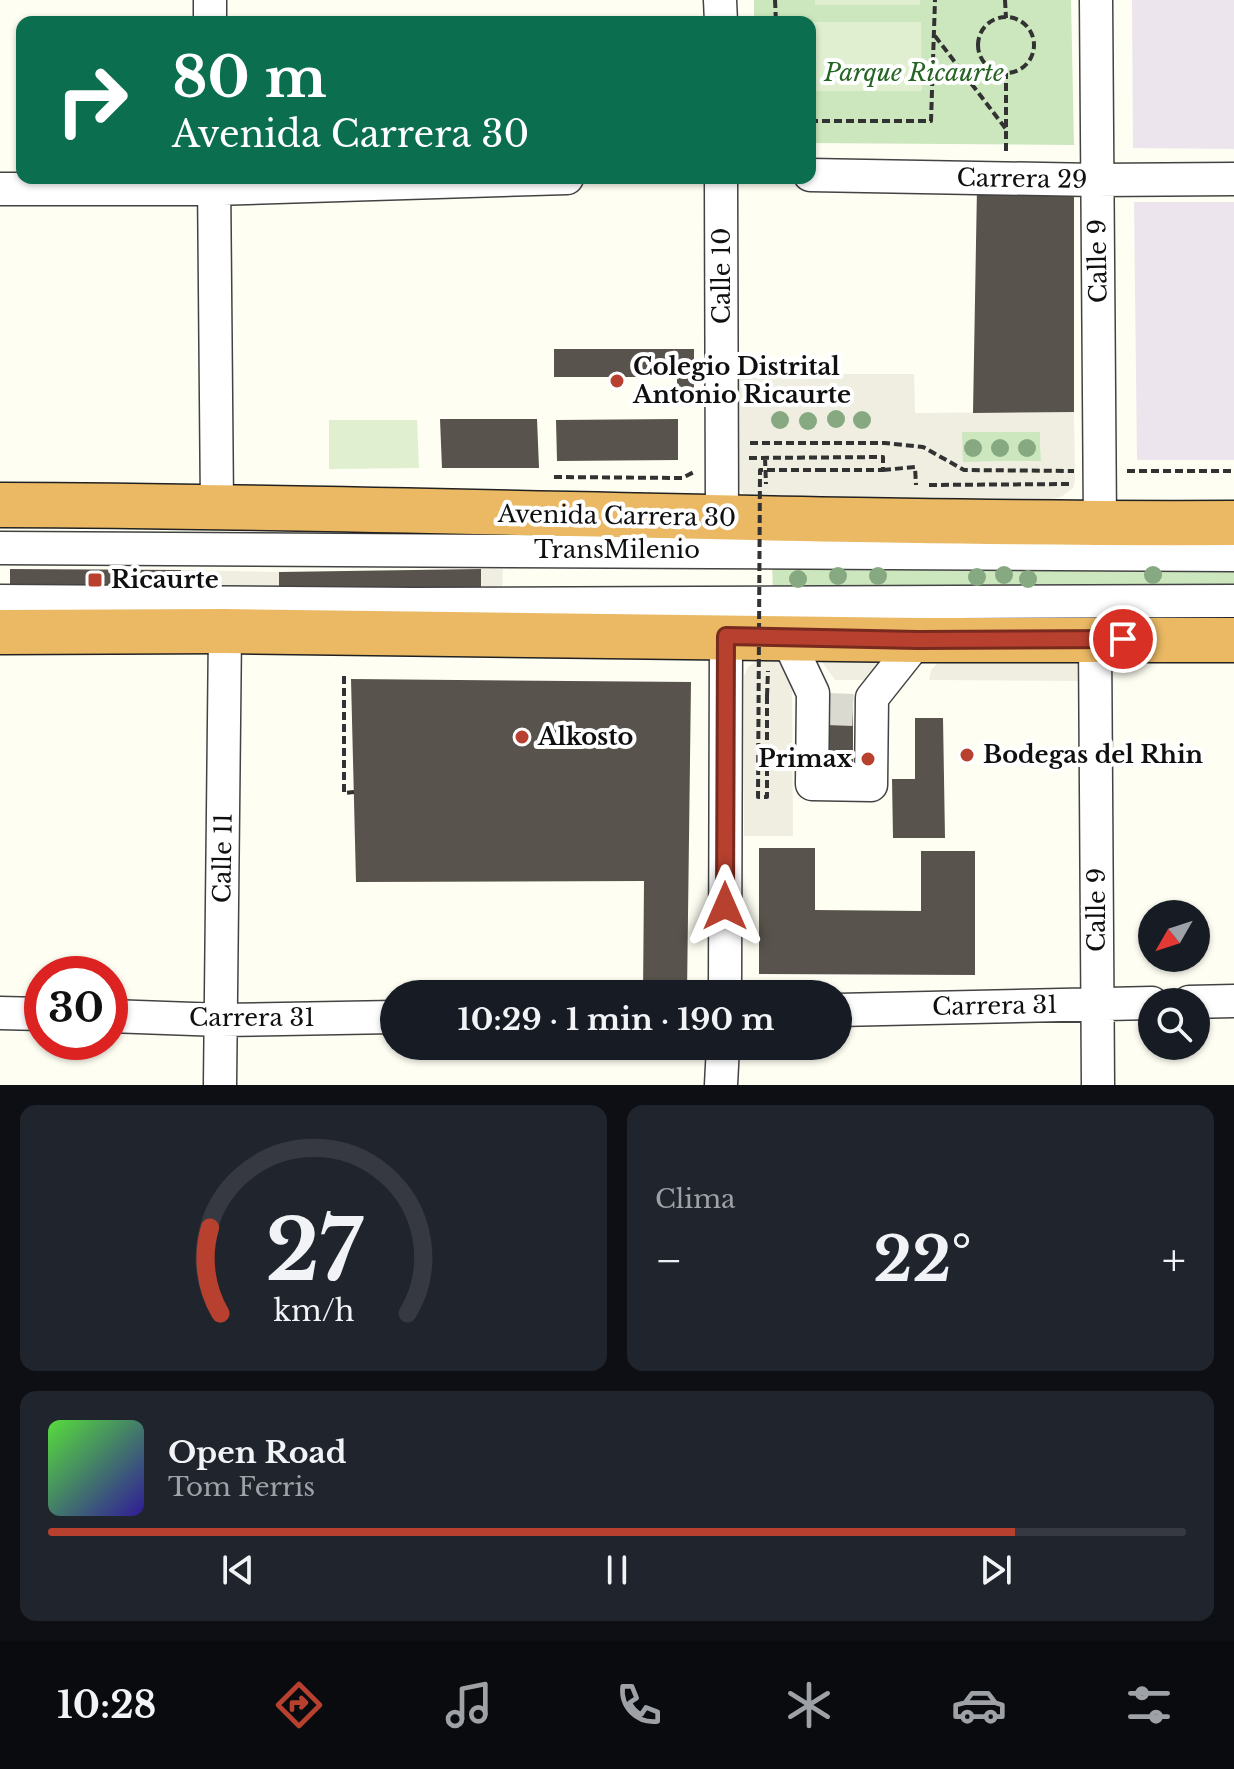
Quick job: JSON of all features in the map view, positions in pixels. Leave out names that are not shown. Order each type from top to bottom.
[{"type":"highway","name":"Avenida Carrera 30","points":[[0,505],[217,506],[722,518],[1099,493],[1234,523]]},
{"type":"highway","points":[[0,632],[726,636],[778,654],[918,640],[1234,640]]},
{"type":"street","name":"Calle 9","points":[[1096,0],[1099,493]]},
{"type":"street","name":"Carrera 29","points":[[816,175],[1234,179]]},
{"type":"street","points":[[0,189],[214,184],[217,506]]},
{"type":"street","name":"Calle 10","points":[[721,184],[722,518]]},
{"type":"street","name":"TransMilenio","points":[[0,548],[1234,555]]},
{"type":"street","points":[[0,601],[413,604],[1234,601]]},
{"type":"street","name":"Calle 11","points":[[220,1085],[225,631]]},
{"type":"street","points":[[725,980],[726,636]]},
{"type":"street","name":"Calle 9","points":[[1095,639],[1098,1085]]},
{"type":"street","points":[[778,654],[841,702],[918,640]]},
{"type":"street","points":[[1210,1002],[1234,1001]]},
{"type":"street","name":"Carrera 31","points":[[852,1010],[1138,1003]]},
{"type":"street","points":[[0,1013],[24,1014]]},
{"type":"street","name":"Carrera 31","points":[[128,1017],[221,1020],[380,1017]]},
{"type":"street","points":[[721,1085],[722,1060]]},
{"type":"path","points":[[816,121],[931,121],[935,0]]},
{"type":"path","points":[[1005,0],[1006,18]]},
{"type":"path","points":[[1001,17],[1016,19],[1028,27],[1034,41],[1032,56],[1023,67],[1006,73],[995,72],[984,63],[977,50],[979,35],[988,23],[1001,17]]},
{"type":"path","points":[[934,35],[1006,129]]},
{"type":"path","points":[[1006,73],[1006,151]]},
{"type":"path","points":[[543,477],[682,478],[753,441],[885,443],[923,447],[964,470],[1099,493]]},
{"type":"path","points":[[766,486],[765,458],[883,457],[883,470]]},
{"type":"path","points":[[778,654],[767,696],[767,797],[758,797],[760,470],[915,467],[916,485],[1099,493],[1234,471]]},
{"type":"path","points":[[344,676],[344,793],[354,792]]},
{"type":"shaded area","points":[[1132,0],[1234,0],[1234,149],[1133,148]]},
{"type":"shaded area","points":[[1134,202],[1234,202],[1234,460],[1137,460]]},
{"type":"shaded area","points":[[733,374],[914,374],[915,413],[1074,412],[1073,488],[1051,500],[755,502],[736,485]],"holes":[[[962,432],[1040,432],[1041,461],[963,462]]]},
{"type":"shaded area","points":[[481,569],[503,569],[502,590],[481,591]]},
{"type":"shaded area","points":[[181,570],[279,572],[279,593],[181,591]]},
{"type":"shaded area","points":[[898,651],[873,680],[835,680],[819,658]]},
{"type":"shaded area","points":[[764,656],[782,662],[792,680],[793,836],[744,836],[744,676],[748,667]]},
{"type":"shaded area","points":[[941,659],[1076,659],[1082,666],[1085,681],[929,680],[931,670]]},
{"type":"green space","name":"Parque Ricaurte","points":[[754,0],[1071,0],[1074,145],[816,143],[816,16],[754,16]]},
{"type":"green space","points":[[815,0],[920,0],[920,5],[815,5]]},
{"type":"green space","points":[[816,22],[921,22],[922,91],[816,91]]},
{"type":"green space","points":[[329,420],[417,420],[419,468],[329,469]]},
{"type":"green space","points":[[1040,431],[1041,461],[962,462],[962,432]]},
{"type":"green space","points":[[772,564],[1234,564],[1234,592],[773,593]]},
{"type":"building","points":[[977,187],[1074,189],[1074,412],[973,413]]},
{"type":"building","points":[[554,349],[694,349],[694,393],[677,393],[677,377],[554,377]]},
{"type":"building","points":[[440,419],[537,419],[539,468],[442,468]]},
{"type":"building","points":[[678,419],[678,460],[557,461],[556,420]]},
{"type":"building","points":[[10,569],[181,570],[181,591],[10,591]]},
{"type":"building","points":[[481,569],[481,591],[279,593],[279,572]]},
{"type":"building","name":"Alkosto","points":[[351,679],[691,682],[687,980],[643,980],[644,881],[356,882]]},
{"type":"building","points":[[827,695],[853,696],[853,776],[827,776]]},
{"type":"building","points":[[915,718],[943,718],[945,838],[893,838],[892,779],[915,779]]},
{"type":"building","points":[[759,848],[815,848],[815,910],[921,911],[921,851],[975,851],[975,975],[759,974]]},
{"type":"tunnel","points":[[827,709],[853,710]]},
{"type":"place","name":"Colegio Distrital Antonio Ricaurte","points":[[617,381]]},
{"type":"place","name":"Ricaurte","points":[[95,580]]},
{"type":"place","name":"Alkosto","points":[[522,737]]},
{"type":"place","name":"Bodegas del Rhin","points":[[967,755]]},
{"type":"place","name":"Primax","points":[[868,759]]},
{"type":"route","points":[[725,906],[726,636],[918,640],[1123,639]]}]
